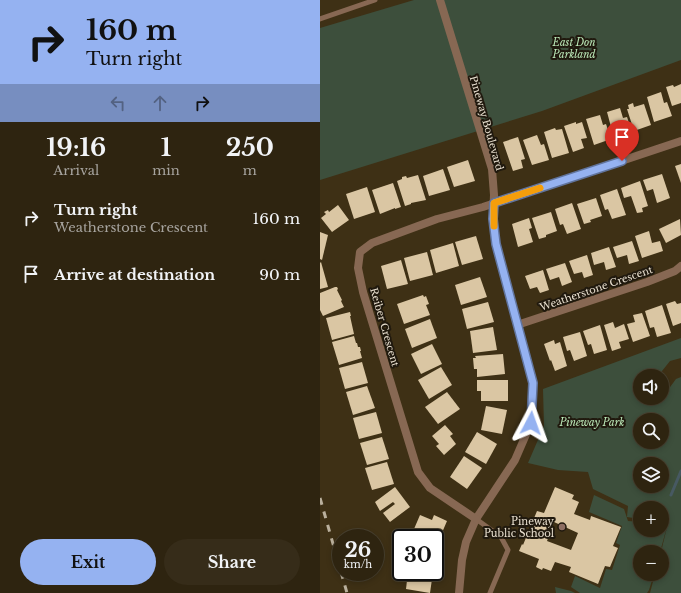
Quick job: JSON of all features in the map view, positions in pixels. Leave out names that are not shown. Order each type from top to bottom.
[{"type":"street","name":"Pineway Boulevard","points":[[440,0],[492,169],[494,203],[493,219],[496,244],[533,383],[531,423],[515,460],[476,519],[466,542],[462,560],[459,593]]},
{"type":"street","points":[[494,203],[681,141]]},
{"type":"street","name":"Reiber Crescent","points":[[476,519],[430,488],[418,472],[363,292],[358,268],[360,252],[372,243],[437,219],[494,203]]},
{"type":"street","name":"Weatherstone Crescent","points":[[517,325],[647,282],[681,266]]},
{"type":"lane","points":[[320,18],[375,0]]},
{"type":"lane","points":[[476,519],[501,537],[508,550],[490,593]]},
{"type":"green space","name":"East Don Parkland","points":[[414,0],[681,0],[681,60],[542,111],[320,180],[320,28]]},
{"type":"green space","name":"Pineway Park","points":[[681,338],[681,358],[670,361],[664,369],[633,369],[633,405],[669,405],[669,388],[676,379],[681,377],[681,593],[650,593],[653,581],[669,581],[669,545],[663,545],[665,537],[669,537],[669,501],[633,501],[633,518],[627,517],[628,506],[593,489],[588,472],[558,470],[528,463],[544,426],[543,389]]},
{"type":"green space","name":"Pineway Park","points":[[594,495],[624,509],[628,521],[633,521],[633,537],[664,537],[662,545],[633,545],[633,581],[652,581],[647,593],[580,593],[571,587],[575,576],[600,588],[606,569],[612,570],[620,545],[616,543],[622,526],[589,512]]},
{"type":"green space","points":[[555,587],[571,591],[575,593],[556,593]]},
{"type":"building","points":[[681,84],[681,103],[672,106],[666,87],[673,85],[674,87]]},
{"type":"building","points":[[661,92],[664,103],[667,102],[672,116],[654,122],[647,97]]},
{"type":"building","points":[[633,103],[634,107],[644,104],[651,125],[634,131],[627,109],[629,109],[628,105]]},
{"type":"building","points":[[620,108],[623,118],[627,117],[632,132],[614,138],[607,112]]},
{"type":"building","points":[[600,115],[603,125],[606,124],[611,139],[594,145],[586,119]]},
{"type":"building","points":[[576,122],[576,124],[582,122],[587,138],[581,139],[584,148],[573,152],[564,126]]},
{"type":"building","points":[[555,128],[556,130],[562,129],[569,153],[552,158],[544,132]]},
{"type":"building","points":[[537,135],[541,145],[544,144],[549,160],[532,165],[523,140]]},
{"type":"building","points":[[518,137],[525,159],[521,160],[523,168],[513,171],[503,142]]},
{"type":"building","points":[[468,160],[475,181],[454,187],[447,167]]},
{"type":"building","points":[[681,164],[681,183],[675,166]]},
{"type":"building","points":[[443,169],[450,190],[429,196],[423,176]]},
{"type":"building","points":[[662,174],[670,198],[657,203],[653,189],[647,191],[643,180]]},
{"type":"building","points":[[418,175],[426,200],[411,203],[405,206],[397,181],[402,179],[402,177],[406,176],[407,178]]},
{"type":"building","points":[[640,181],[648,206],[642,208],[643,212],[637,213],[631,196],[624,198],[621,188]]},
{"type":"building","points":[[393,183],[401,207],[380,214],[372,190]]},
{"type":"building","points":[[367,187],[375,212],[354,219],[346,194]]},
{"type":"building","points":[[617,189],[626,215],[612,219],[608,209],[605,210],[600,195]]},
{"type":"building","points":[[596,198],[602,216],[590,220],[591,222],[584,224],[577,204]]},
{"type":"building","points":[[572,203],[581,229],[567,234],[563,224],[560,225],[555,209]]},
{"type":"building","points":[[338,205],[349,220],[332,232],[321,218],[326,214],[324,212],[328,210],[329,212]]},
{"type":"building","points":[[551,212],[557,231],[539,239],[532,218]]},
{"type":"building","points":[[529,218],[532,228],[529,229],[533,242],[518,247],[512,224]]},
{"type":"building","points":[[680,219],[681,235],[666,243],[659,229]]},
{"type":"building","points":[[649,231],[652,243],[660,241],[663,251],[642,258],[635,236]]},
{"type":"building","points":[[320,232],[328,235],[322,260],[320,259]]},
{"type":"building","points":[[476,236],[483,259],[462,265],[455,242]]},
{"type":"building","points":[[632,241],[639,261],[629,264],[627,255],[617,258],[613,247]]},
{"type":"building","points":[[453,243],[459,266],[436,273],[430,250]]},
{"type":"building","points":[[609,247],[616,267],[606,270],[604,262],[594,265],[591,253]]},
{"type":"building","points":[[427,252],[433,275],[410,281],[404,258]]},
{"type":"building","points":[[587,255],[593,275],[584,278],[582,272],[574,274],[569,261]]},
{"type":"building","points":[[401,260],[408,284],[387,289],[381,266]]},
{"type":"building","points":[[321,262],[328,287],[320,289],[320,263]]},
{"type":"building","points":[[565,263],[572,282],[562,286],[559,277],[550,280],[546,269]]},
{"type":"building","points":[[543,270],[549,290],[540,293],[537,287],[530,289],[525,276]]},
{"type":"building","points":[[480,277],[487,297],[461,305],[455,285]]},
{"type":"building","points":[[335,287],[338,289],[337,290],[344,307],[323,316],[320,310],[320,293]]},
{"type":"building","points":[[423,295],[424,297],[426,296],[429,304],[426,305],[430,315],[404,324],[397,304]]},
{"type":"building","points":[[675,301],[677,304],[681,303],[681,323],[673,326],[666,304]]},
{"type":"building","points":[[488,302],[494,322],[467,329],[462,309]]},
{"type":"building","points":[[662,305],[671,333],[657,337],[654,327],[650,328],[645,311]]},
{"type":"building","points":[[350,312],[354,334],[332,340],[326,318]]},
{"type":"building","points":[[642,313],[650,336],[633,342],[627,324],[635,322],[633,315]]},
{"type":"building","points":[[430,319],[437,338],[412,348],[405,329]]},
{"type":"building","points":[[613,322],[615,328],[624,324],[629,339],[619,342],[621,348],[612,351],[604,325]]},
{"type":"building","points":[[600,325],[607,350],[594,354],[591,344],[588,345],[583,331]]},
{"type":"building","points":[[493,327],[497,350],[473,353],[470,331]]},
{"type":"building","points":[[580,332],[587,356],[574,361],[570,350],[567,351],[563,337]]},
{"type":"building","points":[[354,336],[358,347],[360,347],[362,358],[339,365],[332,342]]},
{"type":"building","points":[[554,340],[555,344],[560,342],[567,366],[555,371],[544,344]]},
{"type":"building","points":[[432,344],[442,364],[421,374],[411,354]]},
{"type":"building","points":[[503,354],[505,374],[477,377],[477,369],[474,369],[473,358],[476,358],[475,356]]},
{"type":"building","points":[[362,362],[368,383],[345,389],[339,368]]},
{"type":"building","points":[[441,367],[452,385],[429,399],[418,380]]},
{"type":"building","points":[[477,380],[508,380],[508,401],[481,401],[481,391],[477,391]]},
{"type":"building","points":[[367,386],[375,408],[353,415],[346,392]]},
{"type":"building","points":[[447,392],[460,409],[438,424],[425,407]]},
{"type":"building","points":[[486,406],[507,410],[502,434],[481,430]]},
{"type":"building","points":[[376,412],[382,433],[359,439],[353,418]]},
{"type":"building","points":[[445,425],[453,434],[450,436],[456,444],[444,455],[436,446],[439,444],[432,436]]},
{"type":"building","points":[[477,432],[497,444],[486,464],[465,452]]},
{"type":"building","points":[[382,437],[389,459],[367,465],[360,443]]},
{"type":"building","points":[[464,456],[482,468],[467,489],[450,477]]},
{"type":"building","points":[[387,462],[394,484],[372,490],[365,468]]},
{"type":"building","points":[[395,487],[410,507],[390,522],[383,513],[395,504],[393,502],[380,511],[375,502]]},
{"type":"building","points":[[555,487],[574,495],[572,499],[579,502],[574,514],[590,520],[591,516],[621,527],[613,546],[618,548],[610,567],[605,566],[598,584],[569,572],[571,567],[555,562],[551,571],[543,568],[542,570],[536,567],[539,559],[519,551],[537,511],[544,513]],"holes":[[[554,522],[578,533],[571,550],[547,541]]]},
{"type":"building","points":[[420,515],[432,520],[434,515],[447,521],[444,529],[414,529]]},
{"type":"building","points":[[407,581],[432,581],[430,593],[406,589]]},
{"type":"waterway","points":[[671,495],[681,471]]},
{"type":"railway","points":[[320,498],[332,540]]},
{"type":"railway","points":[[344,581],[347,593]]},
{"type":"slow traffic","points":[[494,226],[494,203],[540,188]]},
{"type":"place","name":"Pineway Public School","points":[[562,527]]},
{"type":"route","points":[[531,423],[533,383],[496,244],[493,219],[494,203],[622,161]]}]
